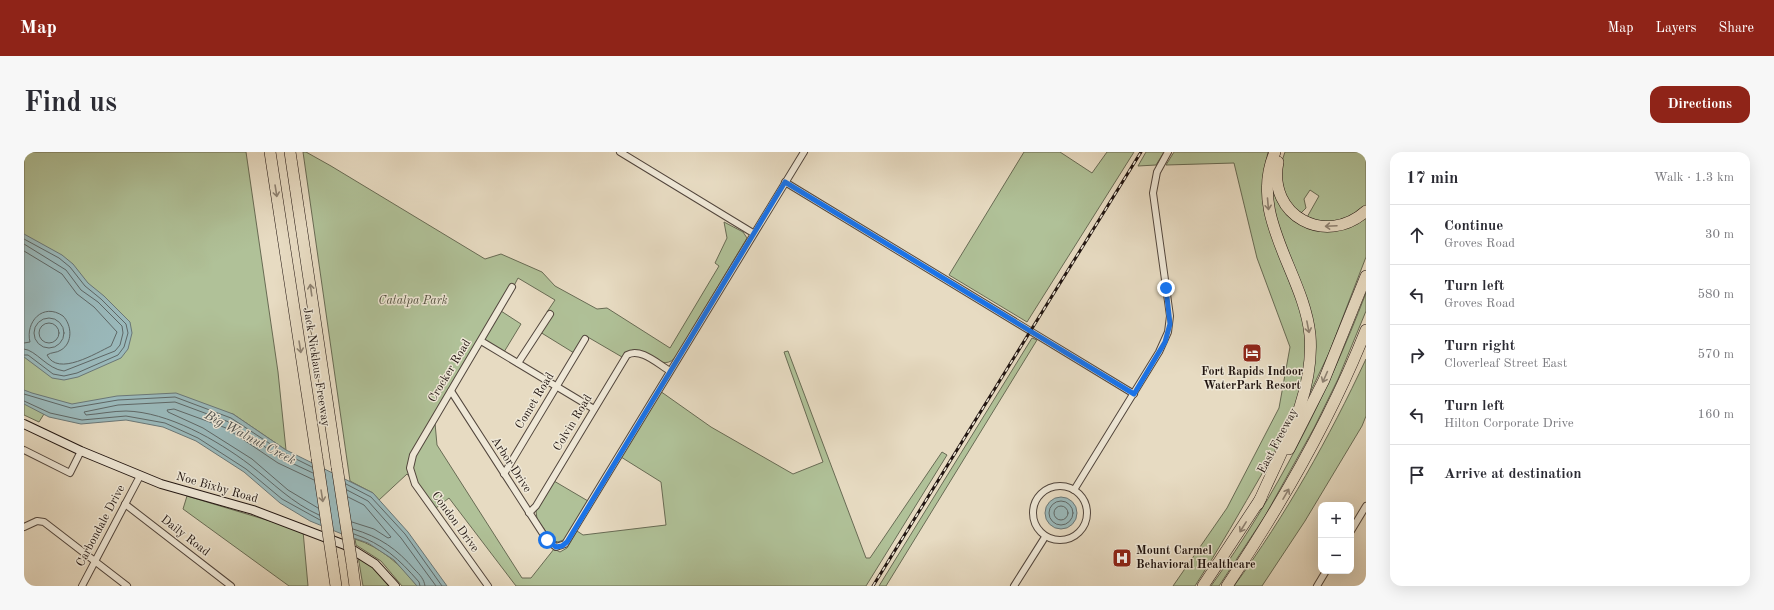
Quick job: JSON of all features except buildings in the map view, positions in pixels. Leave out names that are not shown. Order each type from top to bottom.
[{"type":"highway","name":"Jack Nicklaus Freeway","points":[[270,152],[336,586]]},
{"type":"highway","name":"Jack Nicklaus Freeway","points":[[290,152],[355,586]]},
{"type":"highway","points":[[1258,504],[1302,400],[1308,372],[1310,352],[1310,334],[1300,294],[1274,232],[1268,208],[1267,184],[1271,160],[1275,152]]},
{"type":"highway","points":[[1281,152],[1277,163],[1276,181],[1281,200],[1296,216],[1316,226],[1328,227],[1339,226],[1366,211]]},
{"type":"highway","name":"East Freeway","points":[[1203,586],[1258,504],[1296,437],[1315,399],[1345,330],[1366,276]]},
{"type":"highway","points":[[1227,586],[1276,512],[1296,476],[1349,371],[1366,330]]},
{"type":"highway","points":[[1349,371],[1366,348]]},
{"type":"street","points":[[620,152],[753,233]]},
{"type":"street","points":[[670,371],[753,233],[804,152]]},
{"type":"street","points":[[1074,490],[1165,342],[1168,332],[1170,316],[1153,194],[1157,172],[1168,152]]},
{"type":"street","points":[[785,182],[1134,394]]},
{"type":"street","name":"Crocker Road","points":[[410,468],[413,455],[512,287]]},
{"type":"street","points":[[518,363],[550,314]]},
{"type":"street","name":"Comet Road","points":[[504,474],[585,339]]},
{"type":"street","points":[[481,341],[594,409]]},
{"type":"street","name":"Colvin Road","points":[[529,513],[536,506],[626,355],[631,352],[640,353],[670,371]]},
{"type":"street","name":"Arbor Drive","points":[[451,391],[547,540],[556,547],[562,546],[567,542],[670,371]]},
{"type":"street","name":"Noe Bixby Road","points":[[24,424],[81,451],[140,476],[172,488],[253,510],[340,543],[368,559],[382,570],[395,586]]},
{"type":"street","points":[[24,450],[70,473],[81,451]]},
{"type":"street","name":"Condon Drive","points":[[410,468],[415,484],[488,586]]},
{"type":"street","name":"Carbondale Drive","points":[[82,586],[140,476]]},
{"type":"street","points":[[1056,486],[1065,486],[1074,490],[1081,496],[1086,507],[1086,520],[1083,528],[1074,536],[1062,541],[1045,537],[1036,528],[1033,520],[1032,511],[1035,502],[1043,492],[1056,486]]},
{"type":"street","name":"Daily Road","points":[[125,504],[230,586]]},
{"type":"street","points":[[1354,525],[1366,506]]},
{"type":"street","points":[[24,527],[37,521],[46,523],[127,586]]},
{"type":"street","points":[[1014,586],[1045,537]]},
{"type":"street","points":[[1317,586],[1324,574]]},
{"type":"green space","points":[[24,152],[246,152],[278,372],[286,450],[233,414],[44,414],[39,422],[24,415]]},
{"type":"green space","name":"Catalpa Park","points":[[303,152],[306,152],[331,166],[485,259],[501,254],[542,272],[555,286],[597,309],[607,308],[670,348],[719,266],[715,263],[727,238],[724,222],[743,232],[747,238],[675,358],[668,362],[656,360],[643,352],[636,350],[629,351],[622,357],[586,336],[574,353],[540,332],[551,314],[547,312],[555,300],[518,278],[501,311],[521,324],[504,352],[483,340],[435,423],[437,445],[522,578],[531,578],[554,549],[560,552],[567,548],[577,531],[583,535],[666,525],[661,482],[621,457],[660,391],[711,427],[793,474],[823,462],[784,352],[788,351],[866,558],[870,558],[942,452],[947,455],[866,586],[516,586],[449,498],[436,508],[407,474],[379,500],[373,493],[350,481]]},
{"type":"green space","points":[[1024,152],[1060,152],[1092,173],[1107,152],[1134,152],[1027,322],[949,275]]},
{"type":"green space","points":[[1146,152],[1164,152],[1156,165],[1138,166]]},
{"type":"green space","points":[[1174,152],[1268,152],[1264,175],[1263,195],[1265,212],[1269,228],[1297,297],[1303,319],[1306,341],[1302,386],[1291,419],[1263,472],[1195,586],[1173,586],[1227,508],[1279,408],[1290,347],[1257,258],[1234,163],[1166,165]]},
{"type":"green space","points":[[1285,152],[1366,152],[1366,207],[1337,223],[1306,219],[1319,196],[1310,190],[1304,199],[1306,208],[1300,214],[1285,200],[1280,167]]},
{"type":"green space","points":[[1274,165],[1274,186],[1312,227],[1366,215],[1366,257],[1329,353],[1306,401],[1313,352],[1272,213]]},
{"type":"green space","points":[[1366,293],[1366,311],[1338,379],[1314,428],[1265,516],[1219,586],[1211,586],[1257,517],[1298,445],[1317,408],[1351,332]]},
{"type":"green space","points":[[1032,338],[1037,340],[886,586],[879,586]]},
{"type":"green space","points":[[1366,359],[1366,416],[1362,426],[1305,521],[1262,586],[1234,586],[1271,532],[1306,476],[1352,389]]},
{"type":"green space","points":[[554,481],[588,501],[566,539],[558,542],[552,540],[537,519],[536,511]]},
{"type":"green space","points":[[187,496],[303,531],[308,586],[289,586],[183,509]]},
{"type":"green space","points":[[355,539],[364,542],[390,558],[417,586],[402,586],[381,561],[356,545]]},
{"type":"green space","points":[[358,556],[377,571],[389,586],[363,586]]},
{"type":"water","points":[[24,234],[62,255],[73,264],[88,283],[104,296],[130,322],[132,333],[128,349],[121,358],[78,377],[64,380],[52,378],[24,357]]},
{"type":"water","name":"Big Walnut Creek","points":[[24,390],[72,404],[117,396],[176,393],[233,414],[286,450],[373,493],[408,532],[447,586],[417,586],[394,560],[368,543],[310,521],[280,503],[244,472],[196,441],[163,427],[126,420],[81,424],[49,417],[24,404]]},
{"type":"water","points":[[1058,497],[1064,497],[1074,504],[1077,513],[1076,519],[1070,526],[1064,529],[1058,529],[1048,522],[1045,516],[1045,510],[1052,500]]},
{"type":"railway","points":[[873,586],[1141,152]]},
{"type":"place","name":"Fort Rapids Indoor WaterPark Resort","points":[[1252,353]]},
{"type":"place","name":"Mount Carmel Behavioral Healthcare","points":[[1122,558]]},
{"type":"route","points":[[547,540],[556,547],[562,546],[567,542],[785,182],[1134,394],[1165,342],[1170,324],[1166,288]]}]
